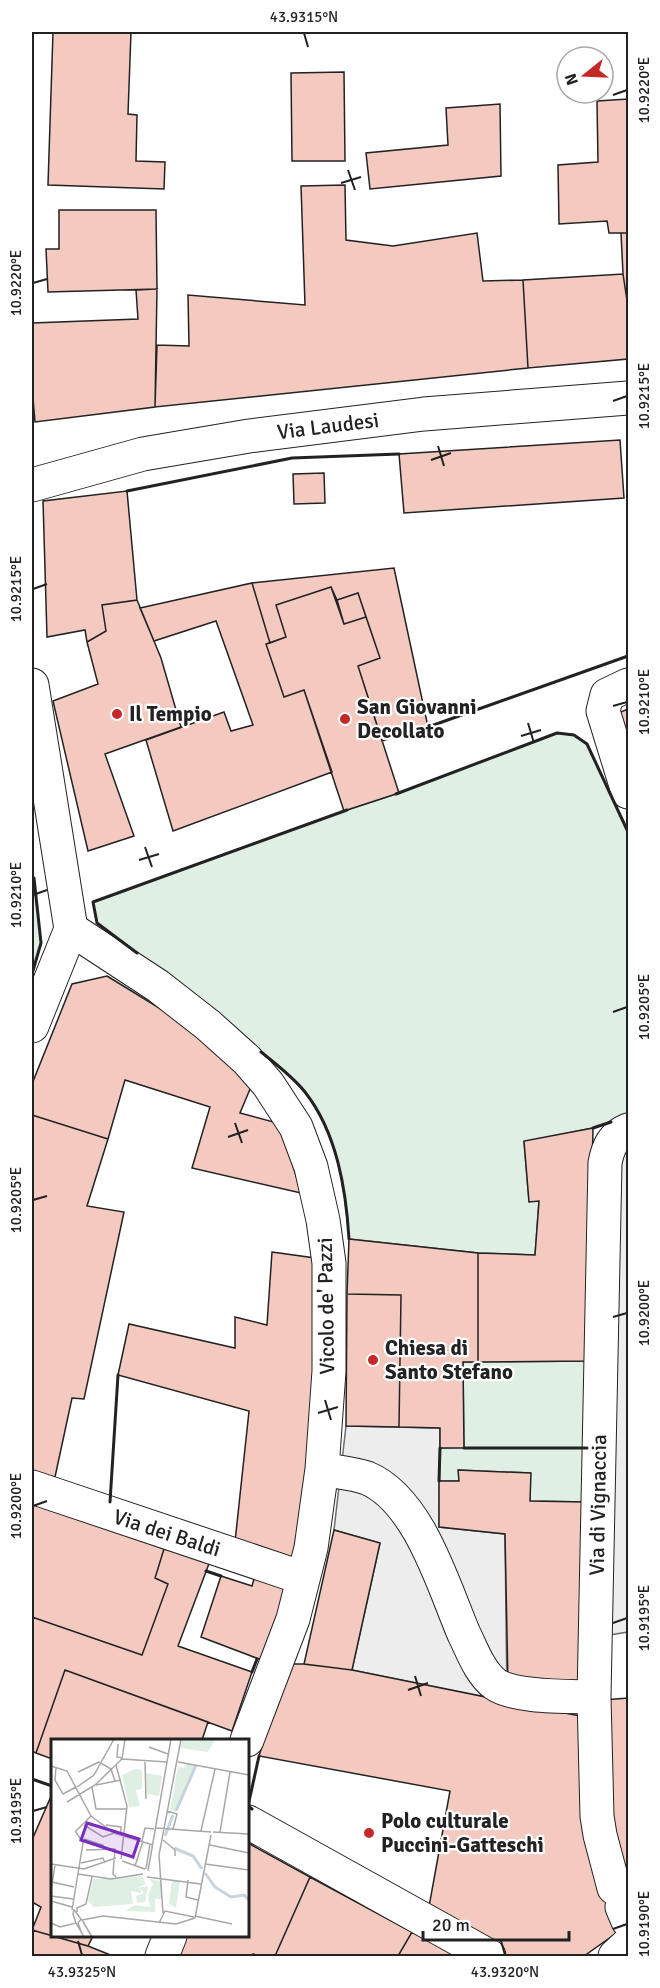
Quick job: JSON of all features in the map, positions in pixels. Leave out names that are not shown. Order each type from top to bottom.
[{"type":"street","name":"Via Laudesi","points":[[32,485],[143,454],[249,436],[424,414],[628,398]]},
{"type":"street","points":[[32,684],[71,929],[32,1026]]},
{"type":"street","points":[[618,690],[603,711],[628,792]]},
{"type":"street","name":"Vicolo de' Pazzi","points":[[71,929],[159,986],[247,1060],[268,1084],[296,1127],[311,1167],[323,1220],[329,1263],[329,1371],[322,1469],[311,1548],[293,1619],[247,1739]]},
{"type":"street","name":"Via di Vignaccia","points":[[621,1905],[600,1835],[597,1816],[594,1697],[605,1163],[609,1145],[628,1130]]},
{"type":"street","points":[[322,1469],[366,1478],[383,1487],[397,1500],[420,1533],[477,1661],[495,1684],[518,1693],[594,1697]]},
{"type":"street","name":"Via dei Baldi","points":[[32,1487],[303,1578]]},
{"type":"street","points":[[249,1823],[489,1956]]},
{"type":"street","points":[[162,1956],[169,1937]]},
{"type":"street","points":[[615,1956],[628,1944]]},
{"type":"green space","points":[[557,733],[574,735],[587,744],[628,832],[628,1117],[593,1128],[524,1142],[529,1201],[539,1201],[535,1255],[478,1253],[349,1239],[346,1208],[332,1141],[311,1100],[282,1069],[97,923],[93,902],[399,793]]},
{"type":"green space","points":[[32,878],[34,878],[41,943],[32,974]]},
{"type":"green space","points":[[588,1361],[586,1502],[530,1501],[530,1473],[459,1470],[459,1481],[439,1481],[440,1448],[464,1447],[463,1362]]},
{"type":"shaded area","points":[[628,1144],[628,1632],[609,1635],[616,1157]]},
{"type":"shaded area","points":[[346,1426],[440,1428],[439,1527],[505,1534],[507,1702],[352,1670],[380,1543],[334,1530]]},
{"type":"building","points":[[53,32],[131,32],[128,114],[137,115],[136,161],[165,162],[164,189],[48,185]]},
{"type":"building","points":[[344,72],[345,161],[292,161],[291,73]]},
{"type":"building","points":[[628,99],[628,233],[609,233],[607,221],[559,224],[558,165],[598,162],[597,105],[615,105],[615,100]]},
{"type":"building","points":[[500,104],[501,176],[370,189],[366,153],[448,145],[446,108]]},
{"type":"building","points":[[345,185],[346,240],[393,246],[477,233],[483,281],[523,280],[528,368],[155,407],[157,345],[189,346],[188,295],[305,305],[301,186]]},
{"type":"building","points":[[59,210],[156,210],[157,289],[48,292],[46,249],[59,249]]},
{"type":"building","points":[[621,233],[628,233],[628,307],[623,274]]},
{"type":"building","points":[[623,274],[628,307],[628,359],[528,368],[523,280]]},
{"type":"building","points":[[157,289],[155,407],[35,422],[32,387],[32,323],[138,319],[136,290]]},
{"type":"building","points":[[620,440],[624,498],[404,513],[399,454]]},
{"type":"building","points":[[324,473],[325,503],[294,504],[293,474]]},
{"type":"building","points":[[127,491],[137,600],[102,605],[106,631],[87,642],[85,630],[47,637],[43,501]]},
{"type":"building","points":[[394,568],[428,727],[382,741],[358,666],[380,658],[358,593],[337,600],[331,587],[276,605],[286,637],[270,643],[252,583]]},
{"type":"building","points":[[252,583],[270,643],[266,644],[284,697],[304,690],[332,772],[173,831],[146,740],[224,712],[231,731],[253,725],[216,621],[154,641],[140,608]]},
{"type":"building","name":"San Giovanni Decollato","points":[[331,587],[344,624],[366,617],[380,658],[358,666],[399,793],[344,811],[304,690],[284,697],[266,644],[286,637],[276,605]]},
{"type":"building","points":[[358,593],[366,617],[344,624],[337,600]]},
{"type":"building","name":"Il Tempio","points":[[137,600],[161,658],[181,727],[105,754],[134,836],[88,851],[53,701],[98,684],[87,642],[106,631],[102,605]]},
{"type":"building","points":[[628,709],[628,758],[616,714]]},
{"type":"building","points":[[107,976],[195,1030],[253,1082],[240,1113],[281,1124],[301,1193],[192,1168],[210,1107],[125,1080],[108,1139],[32,1115],[32,1084],[72,984]]},
{"type":"building","points":[[32,1115],[108,1139],[87,1206],[124,1212],[84,1399],[72,1398],[55,1477],[32,1472]]},
{"type":"building","points":[[593,1128],[588,1361],[478,1362],[478,1253],[535,1255],[539,1201],[529,1202],[524,1141]]},
{"type":"building","points":[[349,1239],[478,1253],[478,1362],[463,1362],[464,1448],[440,1448],[440,1428],[399,1427],[401,1295],[347,1294]]},
{"type":"building","points":[[272,1252],[315,1258],[317,1419],[293,1560],[235,1542],[249,1411],[118,1375],[129,1324],[235,1348],[235,1317],[267,1325]]},
{"type":"building","name":"Chiesa di Santo Stefano","points":[[347,1294],[401,1295],[399,1427],[346,1426]]},
{"type":"building","points":[[458,1470],[531,1473],[530,1501],[586,1502],[580,1687],[508,1684],[505,1534],[439,1527],[439,1481],[459,1481]]},
{"type":"building","points":[[32,1498],[164,1549],[155,1578],[168,1584],[142,1655],[32,1617]]},
{"type":"building","points":[[334,1530],[380,1543],[352,1670],[304,1664]]},
{"type":"building","points":[[164,1549],[210,1561],[178,1646],[252,1672],[232,1731],[65,1670],[36,1753],[32,1751],[32,1617],[142,1655],[168,1584],[155,1578]]},
{"type":"building","points":[[256,1572],[293,1583],[267,1662],[201,1637],[221,1576],[252,1586]]},
{"type":"building","points":[[287,1664],[352,1670],[585,1717],[625,1927],[584,1956],[504,1956],[428,1912],[450,1791],[259,1756]]},
{"type":"building","points":[[65,1670],[208,1722],[202,1739],[51,1739],[51,1759],[36,1753]]},
{"type":"building","points":[[628,1698],[628,1905],[604,1819],[603,1700]]},
{"type":"building","points":[[51,1796],[51,1936],[32,1930],[41,1907],[32,1902],[32,1840]]},
{"type":"building","points":[[249,1844],[310,1877],[275,1956],[253,1954],[252,1956],[174,1956],[183,1937],[249,1937]]},
{"type":"building","points":[[310,1877],[412,1932],[458,1956],[275,1956]]},
{"type":"building","points":[[32,1930],[88,1946],[113,1956],[32,1956]]},
{"type":"building","points":[[412,1932],[458,1956],[398,1956]]},
{"type":"building","points":[[56,1937],[92,1937],[88,1946]]},
{"type":"wall","points":[[127,491],[292,458],[399,454]]},
{"type":"wall","points":[[428,727],[628,656]]},
{"type":"wall","points":[[396,794],[557,733],[574,735],[587,744],[628,832]]},
{"type":"wall","points":[[137,953],[97,923],[93,902],[347,810]]},
{"type":"wall","points":[[32,974],[41,943],[34,878]]},
{"type":"wall","points":[[261,1052],[300,1086],[325,1125],[338,1162],[349,1239]]},
{"type":"wall","points":[[593,1128],[611,1122]]},
{"type":"wall","points":[[110,1502],[118,1375]]},
{"type":"wall","points":[[439,1481],[440,1448]]},
{"type":"wall","points":[[464,1448],[587,1448]]},
{"type":"wall","points":[[206,1571],[221,1576]]},
{"type":"wall","points":[[252,1672],[257,1659]]},
{"type":"wall","points":[[249,1801],[259,1756]]},
{"type":"wall","points":[[32,1779],[51,1786]]},
{"type":"place","name":"Il Tempio","points":[[117,714]]},
{"type":"place","name":"San Giovanni Decollato","points":[[345,719]]},
{"type":"place","name":"Chiesa di Santo Stefano","points":[[373,1360]]},
{"type":"place","name":"Polo culturale Puccini-Gatteschi","points":[[369,1833]]}]
